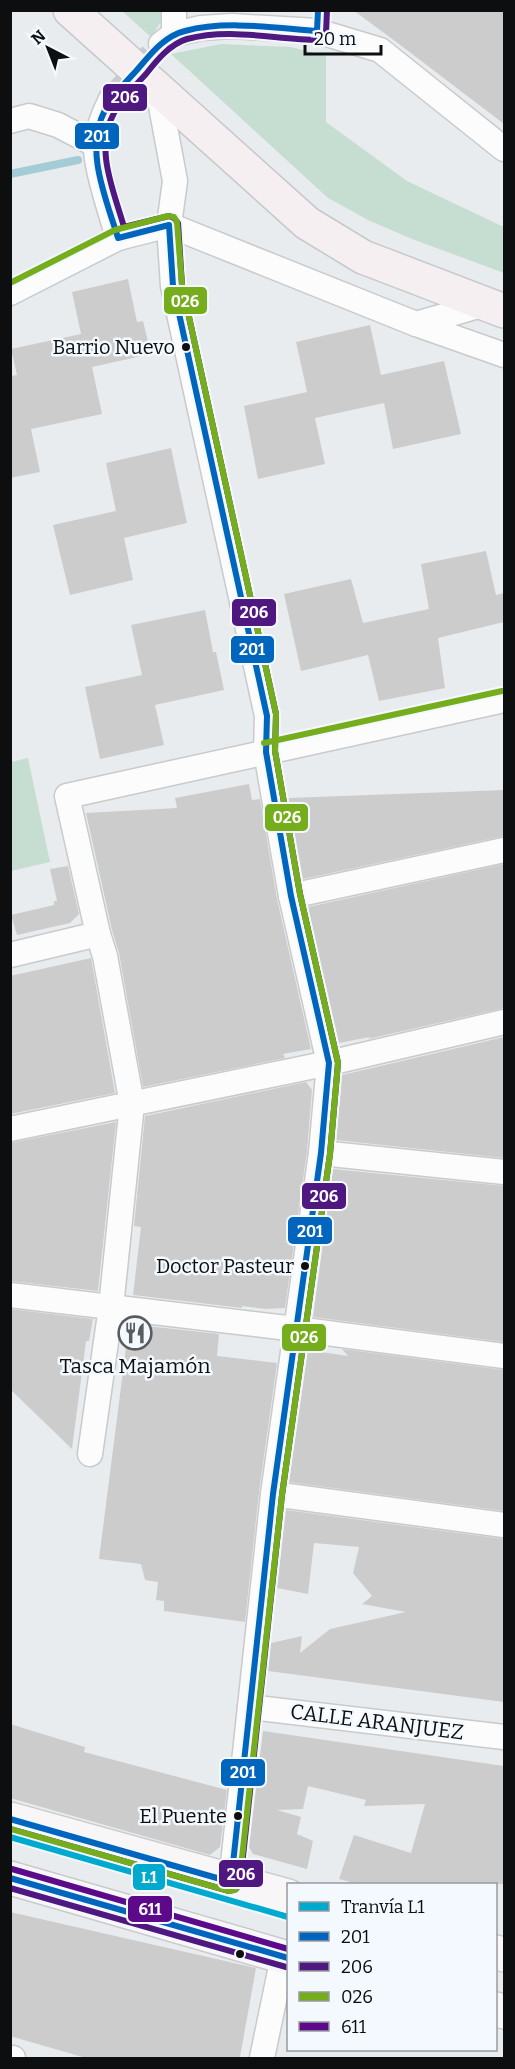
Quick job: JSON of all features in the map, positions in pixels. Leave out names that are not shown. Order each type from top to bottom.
[{"type":"main road","points":[[70,10],[307,223],[363,257],[498,308]]},
{"type":"main road","points":[[10,1819],[287,1896]]},
{"type":"main road","points":[[10,1878],[286,1957]]},
{"type":"street","points":[[170,30],[201,28],[225,18],[317,21],[380,50],[504,149]]},
{"type":"street","points":[[158,90],[176,181],[169,225],[173,286],[267,716],[266,752],[291,896],[329,1063],[321,1153],[273,1494],[231,1882]]},
{"type":"street","points":[[111,99],[102,119],[96,145],[118,238]]},
{"type":"street","points":[[10,121],[29,116],[58,125],[96,145]]},
{"type":"street","points":[[10,293],[118,238],[169,225],[416,324],[504,355]]},
{"type":"street","points":[[416,324],[498,308]]},
{"type":"street","points":[[90,1454],[111,1307],[132,1104],[105,956],[67,796],[504,700]]},
{"type":"street","points":[[291,896],[504,850]]},
{"type":"street","points":[[10,955],[98,934]]},
{"type":"street","points":[[10,1129],[329,1063],[504,1022]]},
{"type":"street","points":[[321,1153],[504,1172]]},
{"type":"street","points":[[10,1295],[504,1356]]},
{"type":"street","points":[[273,1494],[504,1525]]},
{"type":"street","name":"CALLE ARANJUEZ","points":[[250,1707],[504,1737]]},
{"type":"street","points":[[262,2058],[286,1957]]},
{"type":"green space","points":[[122,11],[163,11],[164,17],[151,37]]},
{"type":"green space","points":[[221,44],[291,47],[326,56],[326,122],[407,181],[504,227],[504,273],[412,239],[368,220],[328,198],[171,54]]},
{"type":"green space","points":[[28,758],[50,862],[11,871],[11,762]]},
{"type":"building","points":[[353,10],[504,10],[504,124],[399,44]]},
{"type":"building","points":[[128,279],[137,322],[143,321],[151,354],[92,367],[102,414],[31,429],[40,472],[10,478],[10,376],[17,375],[11,349],[81,334],[72,292]]},
{"type":"building","points":[[370,325],[381,375],[444,361],[461,434],[393,449],[384,403],[315,418],[325,464],[258,479],[244,406],[307,392],[296,342]]},
{"type":"building","points":[[171,448],[187,523],[124,538],[133,580],[70,595],[53,525],[116,511],[106,463]]},
{"type":"building","points":[[486,551],[496,595],[504,593],[504,622],[438,638],[445,688],[379,701],[368,655],[301,671],[284,594],[351,579],[363,623],[429,609],[421,564]]},
{"type":"building","points":[[205,610],[213,652],[216,652],[224,690],[155,705],[164,745],[100,759],[85,687],[142,675],[131,625]]},
{"type":"building","points":[[249,784],[252,800],[260,799],[277,899],[311,1049],[283,1054],[285,1058],[143,1087],[119,953],[86,813],[177,808],[175,798]]},
{"type":"building","points":[[504,790],[504,836],[303,879],[288,798]]},
{"type":"building","points":[[504,864],[504,1008],[368,1039],[370,1037],[339,1043],[308,907]]},
{"type":"building","points":[[68,866],[79,914],[70,923],[17,935],[11,915],[54,905],[54,901],[57,901],[50,869]]},
{"type":"building","points":[[91,958],[115,1093],[10,1114],[10,976]]},
{"type":"building","points":[[504,1037],[504,1158],[336,1140],[342,1075]]},
{"type":"building","points":[[306,1082],[312,1090],[307,1151],[285,1308],[265,1309],[242,1306],[242,1308],[133,1295],[141,1227],[134,1226],[145,1116]]},
{"type":"building","points":[[116,1122],[98,1291],[10,1281],[10,1143]]},
{"type":"building","points":[[333,1169],[504,1186],[504,1342],[313,1317]]},
{"type":"building","points":[[10,1309],[93,1319],[89,1341],[86,1341],[72,1449],[10,1389]]},
{"type":"building","points":[[129,1324],[219,1334],[217,1356],[277,1363],[259,1492],[245,1622],[164,1611],[164,1601],[156,1600],[158,1582],[145,1580],[141,1564],[99,1559]]},
{"type":"building","points":[[342,1349],[504,1370],[504,1511],[289,1482],[308,1350],[348,1356]]},
{"type":"building","points":[[286,1510],[504,1539],[504,1702],[268,1671],[271,1643],[302,1636],[300,1653],[330,1629],[406,1612],[362,1604],[372,1596],[353,1573],[359,1547],[314,1543],[308,1594],[277,1588]]},
{"type":"building","points":[[10,1724],[85,1747],[84,1752],[227,1790],[220,1847],[210,1855],[10,1798]]},
{"type":"building","points":[[263,1731],[504,1766],[504,1884],[354,1883],[339,1879],[354,1835],[411,1853],[425,1804],[364,1806],[366,1800],[308,1786],[303,1809],[277,1810],[301,1817],[297,1834],[313,1841],[307,1869],[253,1854],[249,1847]]},
{"type":"building","points":[[10,1912],[256,1968],[240,2057],[86,2058],[10,2036]]},
{"type":"waterway","points":[[10,174],[78,160]]},
{"type":"tunnel","points":[[111,99],[161,44]]},
{"type":"tram line","name":"L1","points":[[10,1837],[287,1917]]},
{"type":"transit line","name":"201","points":[[10,1819],[231,1882],[273,1494],[321,1153],[329,1063],[291,896],[266,752],[267,716],[173,286],[169,225],[118,238],[99,174],[96,141],[105,110],[119,89],[170,37],[177,33],[200,28],[234,25],[317,31],[318,10]]},
{"type":"transit line","name":"206","points":[[10,1829],[229,1891],[236,1889],[240,1884],[282,1495],[330,1154],[338,1063],[300,894],[275,751],[276,714],[182,285],[178,223],[169,216],[124,227],[111,185],[106,141],[108,127],[121,102],[159,58],[181,41],[220,34],[319,40],[326,33],[327,10]]},
{"type":"transit line","name":"026","points":[[10,283],[115,230],[168,216],[174,217],[177,222],[182,285],[276,714],[275,751],[300,894],[338,1063],[330,1154],[282,1495],[239,1885],[235,1890],[229,1891],[10,1829]]},
{"type":"transit line","name":"026","points":[[264,743],[502,691]]},
{"type":"transit line","name":"611","points":[[12,1869],[287,1949]]},
{"type":"transit line","name":"201","points":[[10,1878],[287,1958]]},
{"type":"transit line","name":"206","points":[[10,1888],[286,1967]]},
{"type":"place","name":"Barrio Nuevo","points":[[186,347]]},
{"type":"place","name":"Doctor Pasteur","points":[[305,1266]]},
{"type":"place","name":"Tasca Majamón","points":[[135,1333]]},
{"type":"place","name":"El Puente","points":[[238,1816]]}]
